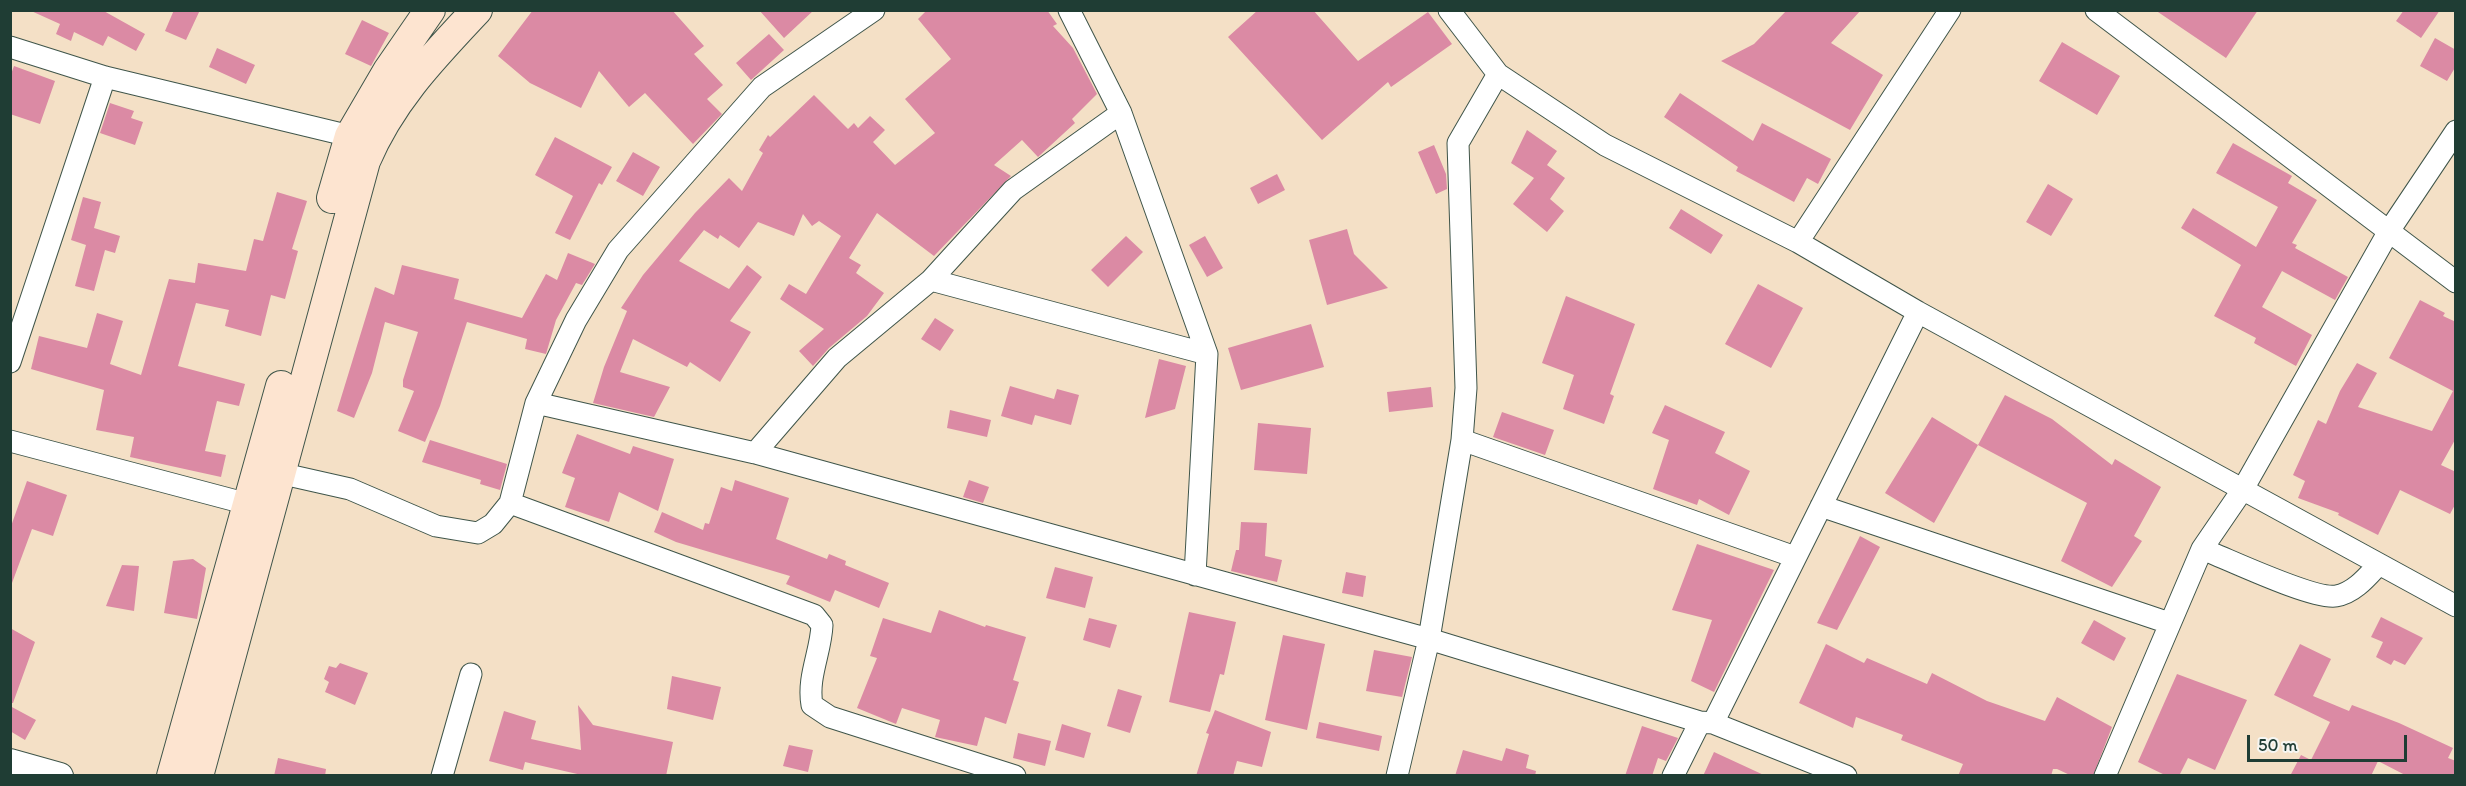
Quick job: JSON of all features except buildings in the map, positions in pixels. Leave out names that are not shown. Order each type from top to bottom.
[{"type":"main road","points":[[198,776],[364,161],[377,132],[404,91],[477,10]]},
{"type":"main road","points":[[172,776],[350,136],[427,12]]},
{"type":"street","points":[[279,473],[350,489],[436,526],[478,533],[494,524],[510,503],[536,403],[576,320],[618,250],[762,87],[874,10]]},
{"type":"street","points":[[1069,10],[1121,112],[1207,354],[1195,575]]},
{"type":"street","points":[[1449,10],[1498,74],[1605,144],[1798,242],[1918,312],[2456,606]]},
{"type":"street","points":[[1798,242],[1950,10]]},
{"type":"street","points":[[2096,10],[2456,282]]},
{"type":"street","points":[[10,48],[105,78],[350,136]]},
{"type":"street","points":[[1397,776],[1429,639],[1462,440],[1467,388],[1458,143],[1498,74]]},
{"type":"street","points":[[10,362],[105,78]]},
{"type":"street","points":[[755,453],[837,358],[932,280],[1013,190],[1121,112]]},
{"type":"street","points":[[2105,776],[2202,549],[2243,489],[2389,231],[2456,131]]},
{"type":"street","points":[[932,280],[1207,354]]},
{"type":"street","points":[[1673,776],[1706,722],[1795,557],[1918,312]]},
{"type":"street","points":[[536,403],[755,453],[1429,639],[1706,722],[1846,776]]},
{"type":"street","points":[[1462,440],[1795,557]]},
{"type":"street","points":[[10,441],[248,504]]},
{"type":"street","points":[[510,503],[814,615],[822,625],[821,639],[809,688],[812,705],[830,717],[1015,776]]},
{"type":"street","points":[[1821,506],[2169,624]]},
{"type":"street","points":[[2202,549],[2303,590],[2334,597],[2352,590],[2379,564]]},
{"type":"street","points":[[442,776],[471,674]]},
{"type":"street","points":[[10,762],[60,776]]}]
